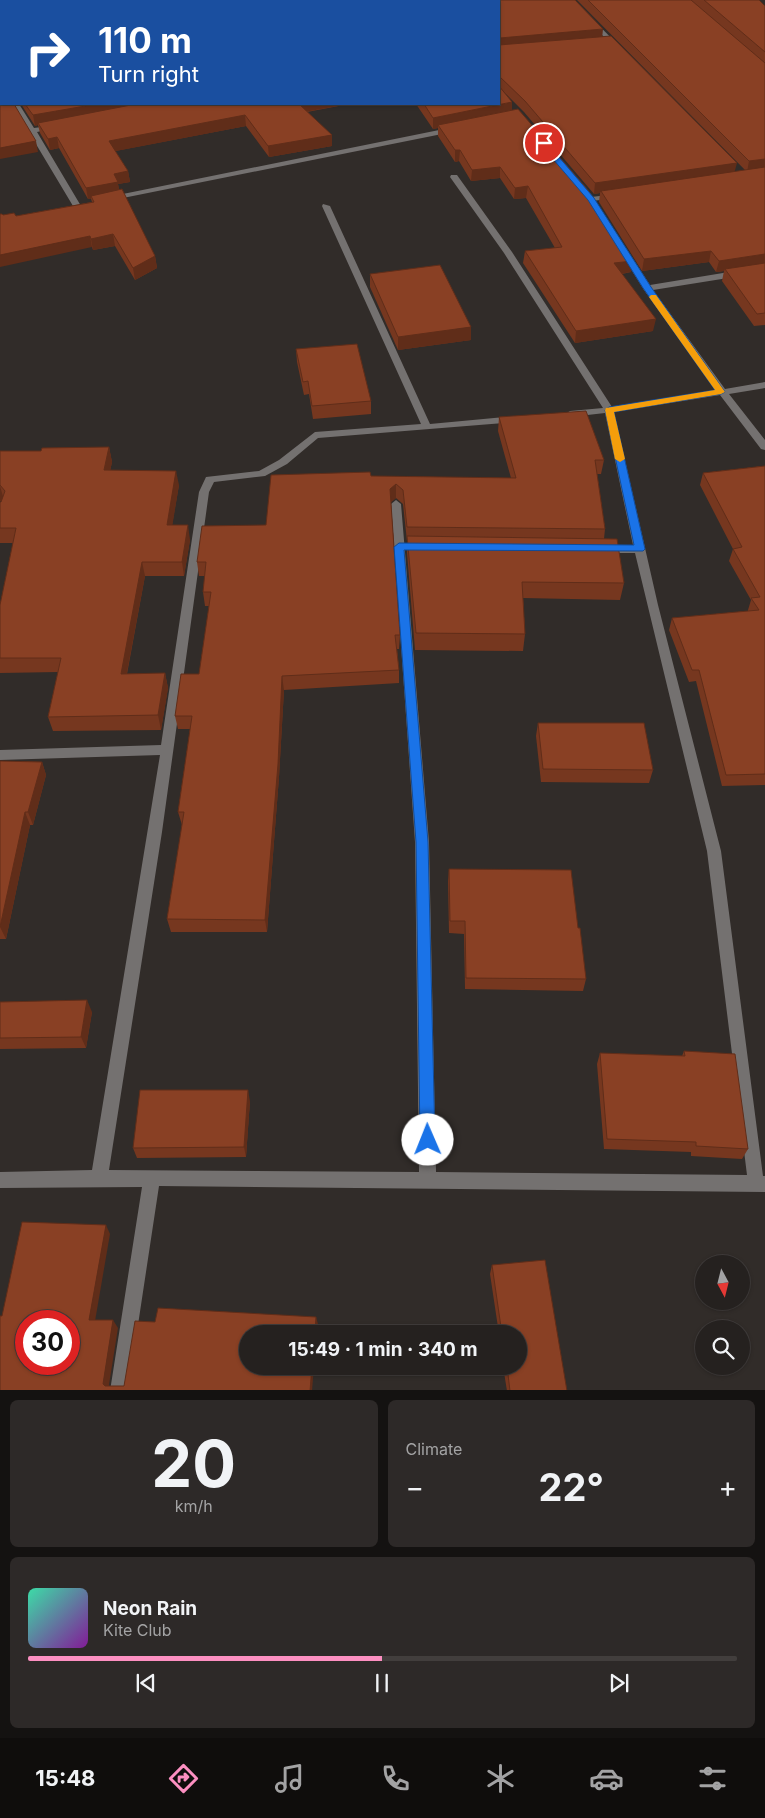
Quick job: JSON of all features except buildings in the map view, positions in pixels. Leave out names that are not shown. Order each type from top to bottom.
[{"type":"street","points":[[570,0],[626,56]]},
{"type":"street","points":[[602,43],[612,42]]},
{"type":"street","points":[[17,105],[76,206]]},
{"type":"street","points":[[32,131],[61,126]]},
{"type":"street","points":[[96,202],[463,127]]},
{"type":"street","points":[[0,1180],[152,1178],[761,1184],[714,851],[640,549],[609,410],[508,252],[454,176]]},
{"type":"street","points":[[591,200],[630,194]]},
{"type":"street","points":[[67,208],[86,204]]},
{"type":"street","points":[[326,206],[427,427]]},
{"type":"street","points":[[617,240],[647,288],[721,392],[765,447]]},
{"type":"street","points":[[647,288],[765,270]]},
{"type":"street","points":[[561,414],[609,410],[765,385]]},
{"type":"street","points":[[99,1180],[167,750],[204,492],[210,479],[261,474],[283,462],[315,435],[523,418]]},
{"type":"street","points":[[396,504],[404,547],[422,842],[428,1180]]},
{"type":"street","points":[[592,548],[640,549]]},
{"type":"street","points":[[0,755],[167,750]]},
{"type":"street","points":[[119,1390],[152,1178]]},
{"type":"slow traffic","points":[[620,459],[609,410],[721,392],[653,297]]},
{"type":"route","points":[[428,1140],[422,842],[399,547],[640,549],[609,410],[721,392],[647,288],[591,199],[544,143]]}]
